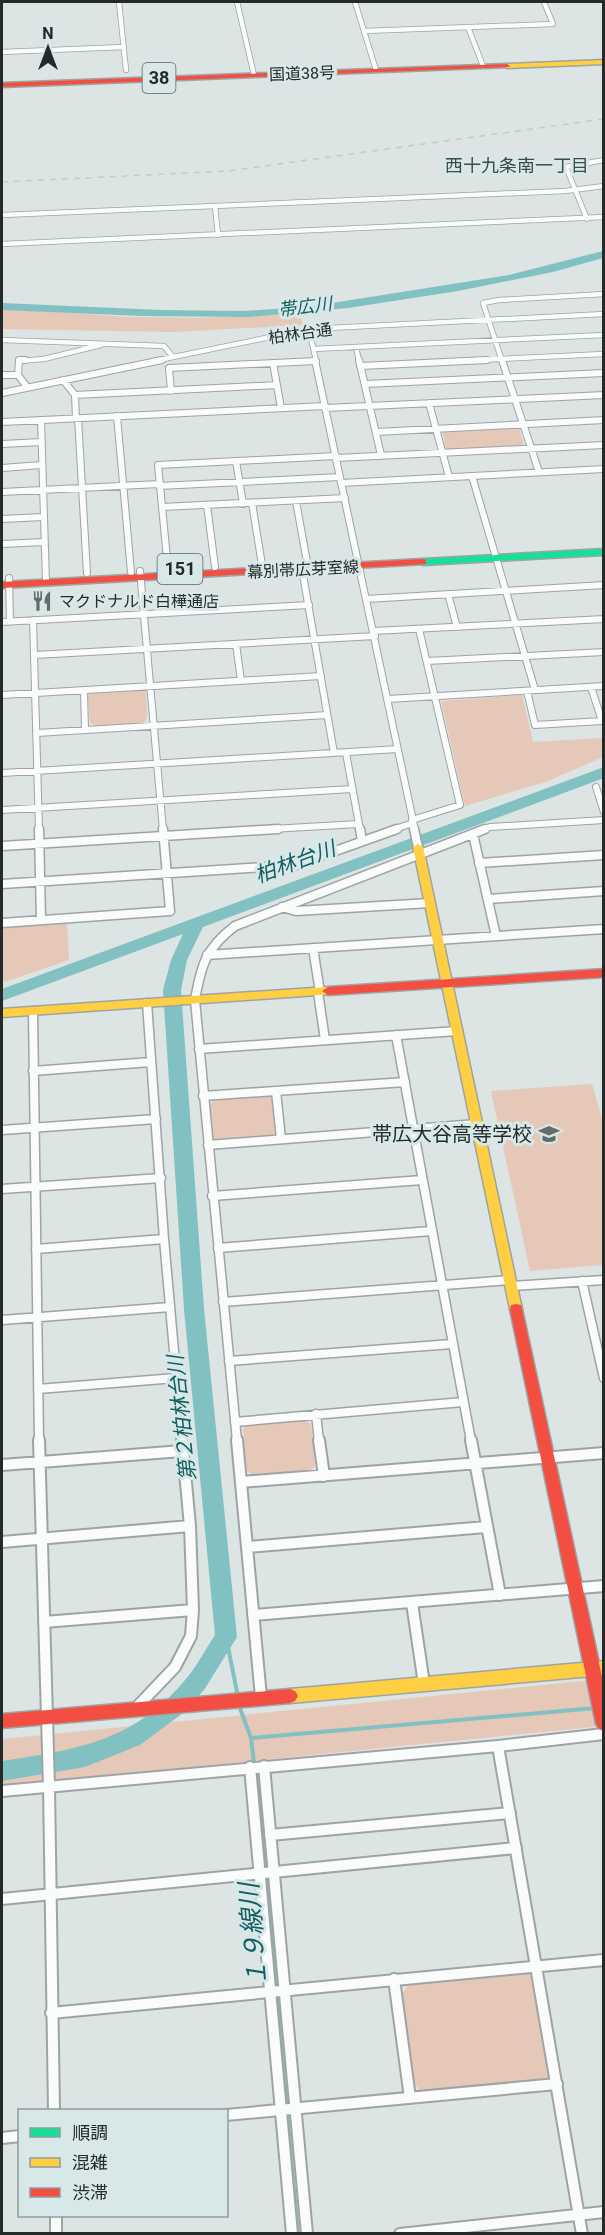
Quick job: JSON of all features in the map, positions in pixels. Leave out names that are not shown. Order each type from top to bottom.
[{"type":"main road","name":"国道38号","points":[[2,83],[603,60]]},
{"type":"main road","name":"幕別帯広芽室線","points":[[5,581],[358,563],[603,546]]},
{"type":"main road","name":"幕別帯広芽室線","points":[[493,555],[603,552]]},
{"type":"main road","name":"幕別帯広芽室線","points":[[46,579],[87,573],[262,567]]},
{"type":"main road","points":[[419,851],[576,1588],[598,1669],[603,1724]]},
{"type":"main road","points":[[2,1013],[603,973]]},
{"type":"main road","points":[[2,1721],[598,1669]]},
{"type":"street","points":[[120,2],[126,69]]},
{"type":"street","points":[[237,2],[253,73]]},
{"type":"street","points":[[355,2],[376,69]]},
{"type":"street","points":[[364,31],[554,24],[544,2]]},
{"type":"street","points":[[468,27],[483,65]]},
{"type":"street","points":[[2,52],[124,47]]},
{"type":"street","points":[[587,219],[566,167],[603,160]]},
{"type":"street","points":[[2,215],[575,190],[603,186]]},
{"type":"street","points":[[214,206],[218,235]]},
{"type":"street","points":[[2,244],[603,217]]},
{"type":"street","points":[[539,472],[483,303],[603,294]]},
{"type":"street","name":"柏林台通","points":[[2,393],[309,329],[603,314]]},
{"type":"street","points":[[309,329],[419,851]]},
{"type":"street","points":[[313,349],[603,335]]},
{"type":"street","points":[[2,340],[164,346],[173,357]]},
{"type":"street","points":[[27,387],[18,375],[19,360],[44,359],[104,344]]},
{"type":"street","points":[[356,347],[381,456]]},
{"type":"street","points":[[360,366],[603,354]]},
{"type":"street","points":[[171,390],[169,368],[316,361]]},
{"type":"street","points":[[273,363],[281,408]]},
{"type":"street","points":[[365,384],[603,373]]},
{"type":"street","points":[[2,375],[18,375]]},
{"type":"street","points":[[63,380],[75,395],[87,573]]},
{"type":"street","points":[[75,395],[277,385]]},
{"type":"street","points":[[2,422],[603,394]]},
{"type":"street","points":[[429,403],[449,477]]},
{"type":"street","points":[[2,923],[170,911],[147,649],[123,486],[117,416]]},
{"type":"street","points":[[40,420],[46,579]]},
{"type":"street","points":[[376,432],[603,420]]},
{"type":"street","points":[[2,444],[41,442]]},
{"type":"street","points":[[168,569],[158,465],[603,445]]},
{"type":"street","points":[[236,461],[243,504]]},
{"type":"street","points":[[2,468],[41,465]]},
{"type":"street","points":[[2,492],[239,482],[449,477],[603,469]]},
{"type":"street","points":[[472,476],[524,656],[536,725],[602,721],[591,687]]},
{"type":"street","points":[[162,507],[345,498]]},
{"type":"street","points":[[296,501],[314,640],[334,753]]},
{"type":"street","points":[[252,503],[262,567]]},
{"type":"street","points":[[207,505],[215,567]]},
{"type":"street","points":[[2,519],[43,517]]},
{"type":"street","points":[[2,544],[44,542]]},
{"type":"street","points":[[5,581],[10,621]]},
{"type":"street","points":[[366,598],[603,585]]},
{"type":"street","points":[[448,594],[457,627]]},
{"type":"street","points":[[2,622],[309,605]]},
{"type":"street","points":[[35,655],[314,640],[419,629],[603,619]]},
{"type":"street","points":[[33,620],[41,920]]},
{"type":"street","points":[[2,884],[296,865],[413,825],[460,805],[419,629]]},
{"type":"street","points":[[236,644],[241,681]]},
{"type":"street","points":[[427,662],[603,652]]},
{"type":"street","points":[[2,695],[321,676]]},
{"type":"street","points":[[388,699],[603,686]]},
{"type":"street","points":[[84,690],[85,730]]},
{"type":"street","points":[[37,733],[327,715]]},
{"type":"street","points":[[2,773],[398,749]]},
{"type":"street","points":[[346,753],[362,841]]},
{"type":"street","points":[[601,786],[603,812]]},
{"type":"street","points":[[2,810],[352,789]]},
{"type":"street","points":[[261,1697],[199,1049],[188,1000],[202,962],[220,937],[234,926],[419,851],[490,828],[603,820]]},
{"type":"street","points":[[2,846],[358,824]]},
{"type":"street","points":[[473,834],[496,936]]},
{"type":"street","points":[[479,863],[603,855]]},
{"type":"street","points":[[488,899],[603,891]]},
{"type":"street","points":[[281,907],[296,911],[430,903]]},
{"type":"street","points":[[207,955],[603,929]]},
{"type":"street","points":[[313,948],[325,1040]]},
{"type":"street","points":[[136,1708],[175,1667],[191,1636],[193,1610],[190,1526],[164,1239],[152,1062],[154,1003]]},
{"type":"street","points":[[33,1011],[38,1389],[54,2109]]},
{"type":"street","points":[[199,1049],[458,1031]]},
{"type":"street","points":[[396,1035],[500,1595]]},
{"type":"street","points":[[33,1071],[152,1062]]},
{"type":"street","points":[[203,1096],[405,1082]]},
{"type":"street","points":[[276,1091],[281,1139]]},
{"type":"street","points":[[2,1130],[156,1119]]},
{"type":"street","points":[[208,1145],[477,1124]]},
{"type":"street","points":[[2,1189],[161,1178]]},
{"type":"street","points":[[212,1196],[422,1180]]},
{"type":"street","points":[[218,1248],[431,1231]]},
{"type":"street","points":[[36,1249],[164,1239]]},
{"type":"street","points":[[223,1302],[441,1286],[603,1280]]},
{"type":"street","points":[[582,1281],[599,1336],[603,1378]]},
{"type":"street","points":[[2,1320],[170,1307]]},
{"type":"street","points":[[229,1361],[452,1344]]},
{"type":"street","points":[[38,1389],[176,1378]]},
{"type":"street","points":[[235,1422],[463,1402]]},
{"type":"street","points":[[316,1414],[324,1476]]},
{"type":"street","points":[[2,1465],[182,1451]]},
{"type":"street","points":[[241,1482],[603,1453]]},
{"type":"street","points":[[2,1542],[190,1526]]},
{"type":"street","points":[[248,1547],[486,1527]]},
{"type":"street","points":[[253,1616],[603,1586]]},
{"type":"street","points":[[412,1603],[424,1684]]},
{"type":"street","points":[[44,1622],[193,1610]]},
{"type":"street","points":[[2,1791],[498,1746],[603,1734]]},
{"type":"street","points":[[498,1746],[582,2234]]},
{"type":"street","points":[[264,1766],[307,2234]]},
{"type":"street","points":[[250,1767],[292,2234]]},
{"type":"street","points":[[270,1835],[510,1813]]},
{"type":"street","points":[[2,1899],[274,1874],[516,1848]]},
{"type":"street","points":[[51,2013],[603,1960]]},
{"type":"street","points":[[394,1979],[411,2098]]},
{"type":"street","points":[[228,2115],[557,2084]]},
{"type":"street","points":[[2,2138],[18,2136]]},
{"type":"street","points":[[400,2234],[603,2212]]},
{"type":"street","points":[[56,2217],[56,2234]]},
{"type":"shaded area","points":[[2,308],[127,317],[199,318],[298,313],[304,325],[175,332],[2,329]]},
{"type":"shaded area","points":[[515,427],[519,429],[524,445],[451,450],[446,448],[443,433],[445,431]]},
{"type":"shaded area","points":[[142,689],[146,692],[147,719],[143,723],[97,726],[90,723],[88,696],[92,692]]},
{"type":"shaded area","points":[[522,695],[533,742],[603,738],[603,757],[548,781],[465,806],[441,701]]},
{"type":"shaded area","points":[[67,922],[69,960],[5,982],[2,979],[2,926]]},
{"type":"shaded area","points":[[592,1084],[603,1122],[603,1265],[530,1271],[491,1091]]},
{"type":"shaded area","points":[[272,1094],[275,1133],[272,1137],[217,1141],[212,1138],[208,1108],[215,1099]]},
{"type":"shaded area","points":[[305,1420],[311,1424],[315,1466],[310,1470],[253,1475],[247,1471],[243,1429],[247,1425]]},
{"type":"shaded area","points":[[603,1679],[603,1726],[2,1786],[2,1739]]},
{"type":"shaded area","points":[[530,1973],[549,2080],[423,2093],[415,2085],[402,1994],[408,1985]]},
{"type":"water","points":[[603,251],[603,258],[553,272],[458,291],[348,308],[249,317],[142,316],[2,310],[2,303],[161,310],[243,311],[307,307],[509,275]]},
{"type":"waterway","name":"柏林台川","points":[[196,923],[604,772]]},
{"type":"waterway","name":"柏林台川","points":[[2,995],[196,923]]},
{"type":"waterway","name":"第２柏林台川","points":[[2,1771],[85,1757],[132,1738],[154,1724],[175,1706],[196,1683],[226,1637],[194,1309],[172,990],[179,960],[196,923]]},
{"type":"waterway","name":"１９線川","points":[[226,1637],[238,1697]]},
{"type":"waterway","name":"１９線川","points":[[238,1703],[251,1738]]},
{"type":"waterway","points":[[251,1738],[596,1708]]},
{"type":"waterway","name":"１９線川","points":[[251,1738],[267,1870]]},
{"type":"waterway","name":"１９線川","points":[[267,1877],[287,2106]]},
{"type":"waterway","name":"１９線川","points":[[287,2113],[298,2234]]},
{"type":"railway","points":[[2,182],[228,171],[604,119]]},
{"type":"traffic: fast","points":[[423,562],[604,552]]},
{"type":"traffic: slow","points":[[507,66],[604,62]]},
{"type":"traffic: slow","points":[[418,847],[516,1309]]},
{"type":"traffic: slow","points":[[2,1013],[328,991]]},
{"type":"traffic: slow","points":[[290,1696],[604,1668]]},
{"type":"traffic: jam","points":[[2,85],[507,66]]},
{"type":"traffic: jam","points":[[2,585],[423,562]]},
{"type":"traffic: jam","points":[[328,991],[604,973]]},
{"type":"traffic: jam","points":[[516,1309],[604,1724]]},
{"type":"traffic: jam","points":[[2,1721],[290,1696]]},
{"type":"place","name":"マクドナルド白樺通店","points":[[42,601]]},
{"type":"place","name":"帯広大谷高等学校","points":[[549,1134]]},
{"type":"district","name":"西十九条南一丁目","points":[[517,166]]},
{"type":"water label","name":"帯広川","points":[[305,307]]}]
